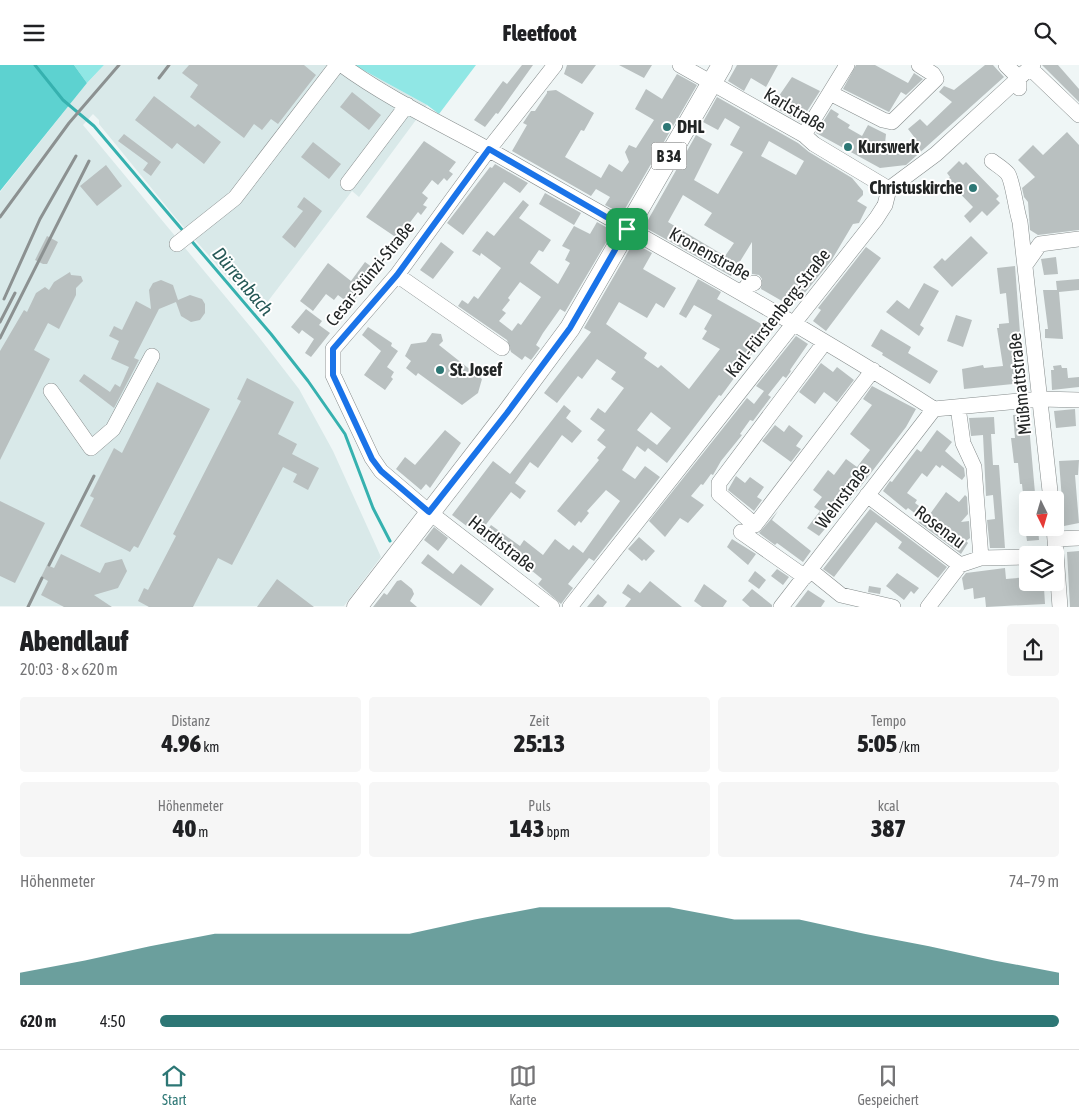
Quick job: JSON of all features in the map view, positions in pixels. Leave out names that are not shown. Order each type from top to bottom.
[{"type":"main road","name":"B 34","points":[[357,607],[507,413],[570,328],[722,65]]},
{"type":"street","points":[[177,243],[235,198],[338,65]]},
{"type":"street","name":"Kronenstraße","points":[[342,65],[360,78],[407,105],[489,149],[795,323],[934,409]]},
{"type":"street","name":"Cesar-Stünzi-Straße","points":[[429,512],[381,471],[372,459],[333,375],[333,349],[397,275],[489,149],[555,65]]},
{"type":"street","name":"Karlstraße","points":[[680,65],[804,135],[814,144],[889,189]]},
{"type":"street","points":[[804,135],[847,65]]},
{"type":"street","points":[[830,93],[883,121],[892,121],[936,79],[933,74],[919,65]]},
{"type":"street","points":[[1006,65],[1025,76],[1079,115]]},
{"type":"street","points":[[889,189],[936,154],[1025,76]]},
{"type":"street","points":[[348,183],[407,105]]},
{"type":"street","name":"Müßmattstraße","points":[[992,161],[1008,174],[1012,184],[1026,264],[1050,491]]},
{"type":"street","name":"Karl-Fürstenberg-Straße","points":[[570,607],[876,219],[885,205],[889,189]]},
{"type":"street","points":[[1026,264],[1040,244],[1079,239]]},
{"type":"street","points":[[397,275],[502,348]]},
{"type":"street","points":[[742,293],[747,286],[754,283]]},
{"type":"street","points":[[825,342],[720,483],[719,494],[755,525],[873,370]]},
{"type":"street","points":[[51,391],[90,449],[113,429],[152,356]]},
{"type":"street","points":[[934,409],[1041,399],[1079,400]]},
{"type":"street","points":[[958,407],[963,443],[974,467],[982,558]]},
{"type":"street","name":"Wehrstraße","points":[[781,607],[934,409]]},
{"type":"street","name":"Rosenau","points":[[867,495],[960,565],[982,558],[1019,557]]},
{"type":"street","name":"Hardtstraße","points":[[429,512],[552,607]]},
{"type":"street","points":[[741,532],[841,595],[893,607]]},
{"type":"street","points":[[1064,535],[1079,538]]},
{"type":"street","points":[[928,607],[960,565]]},
{"type":"street","points":[[1059,591],[1060,607]]},
{"type":"shaded area","points":[[0,65],[74,65],[87,83],[0,191]]},
{"type":"shaded area","points":[[74,65],[104,65],[87,83]]},
{"type":"shaded area","points":[[104,65],[354,65],[427,105],[359,197],[352,191],[259,313],[175,217],[99,124],[99,120],[93,114],[83,125],[258,336],[299,389],[333,451],[381,557],[344,606],[0,606],[0,192],[87,83]]},
{"type":"shaded area","points":[[354,65],[476,65],[439,114],[427,105]]},
{"type":"building","points":[[189,65],[304,65],[316,75],[278,124],[271,119],[262,130],[254,124],[244,138],[190,97],[198,85],[182,73]]},
{"type":"building","points":[[522,65],[533,65],[498,114],[496,113],[485,127],[474,120],[503,81],[507,84]]},
{"type":"building","points":[[567,65],[596,65],[582,84],[564,74]]},
{"type":"building","points":[[619,65],[652,65],[644,78]]},
{"type":"building","points":[[737,65],[778,65],[766,87],[751,78],[744,91],[728,81]]},
{"type":"building","points":[[856,65],[875,65],[908,83],[914,73],[923,79],[906,95],[901,92],[889,112],[843,89]]},
{"type":"building","points":[[985,65],[993,65],[1004,77],[906,165],[880,168],[816,133],[831,109],[839,114],[837,117],[850,125],[848,128],[862,136],[868,125],[886,134],[884,153],[901,150],[915,138],[908,129],[920,119],[927,126],[952,102],[939,92],[944,86],[954,90]]},
{"type":"building","points":[[1042,65],[1058,65],[1079,89],[1079,102]]},
{"type":"building","points":[[677,74],[697,85],[622,214],[605,205],[610,197],[596,189],[591,196],[512,151],[527,125],[523,123],[531,111],[535,111],[547,91],[556,90],[594,113],[584,131],[581,130],[565,157],[601,178],[609,164],[622,172],[629,162],[625,152],[629,145],[636,148],[654,120],[635,109],[646,89],[662,99]]},
{"type":"building","points":[[792,77],[820,91],[800,122],[772,106]]},
{"type":"building","points":[[352,92],[381,115],[369,130],[340,107]]},
{"type":"building","points":[[154,96],[195,127],[198,124],[221,142],[204,164],[177,143],[172,149],[135,120]]},
{"type":"building","points":[[717,97],[798,143],[809,152],[852,178],[863,191],[863,195],[857,201],[867,207],[859,223],[853,224],[831,261],[798,301],[782,301],[761,289],[762,279],[759,275],[752,274],[752,242],[731,276],[644,227],[696,135],[712,144],[694,180],[718,194],[743,152],[730,145],[740,127],[725,118],[718,130],[703,122]],"holes":[[[769,141],[804,161],[796,175],[761,156]],[[683,195],[712,213],[704,225],[734,243],[725,256],[668,222]]]},
{"type":"building","points":[[1067,132],[1079,145],[1079,230],[1038,235],[1030,230],[1028,202],[1024,197],[1022,188],[1035,177],[1018,160],[1033,145],[1043,155]]},
{"type":"building","points":[[124,134],[161,162],[151,176],[143,170],[148,163],[118,141]]},
{"type":"building","points":[[424,141],[456,162],[449,171],[453,174],[447,181],[444,178],[438,185],[432,180],[422,193],[428,198],[423,205],[427,207],[421,215],[418,212],[408,225],[412,228],[406,235],[402,232],[397,238],[366,217]]},
{"type":"building","points":[[313,142],[341,164],[329,179],[301,157]]},
{"type":"building","name":"Christuskirche","points":[[959,161],[963,165],[966,162],[999,196],[996,199],[1000,203],[987,216],[982,211],[970,223],[964,216],[973,207],[947,180],[950,177],[947,173]]},
{"type":"building","points":[[495,164],[528,183],[520,193],[504,182],[463,235],[447,223],[490,167],[492,168]]},
{"type":"building","points":[[106,165],[122,186],[97,206],[80,186]]},
{"type":"building","points":[[545,193],[581,213],[574,225],[539,204]]},
{"type":"building","points":[[304,197],[322,211],[295,248],[282,237],[303,211],[297,207]]},
{"type":"building","points":[[523,200],[529,205],[519,218],[551,240],[543,252],[539,250],[530,263],[558,284],[570,263],[565,260],[570,250],[562,246],[574,226],[590,234],[597,222],[613,231],[565,312],[560,309],[543,333],[536,345],[540,348],[531,360],[525,356],[522,360],[511,352],[507,340],[458,306],[462,300],[468,304],[474,296],[478,299],[501,268],[481,253],[480,256],[472,251],[487,231],[494,236]],"holes":[[[520,282],[541,297],[521,325],[518,323],[512,331],[499,321],[506,313],[502,310],[510,300],[508,298]]]},
{"type":"building","points":[[47,236],[58,242],[47,264],[43,264],[35,260]]},
{"type":"building","points":[[971,236],[988,253],[952,287],[933,267],[942,258],[945,261]]},
{"type":"building","points":[[441,242],[454,252],[433,279],[420,270]]},
{"type":"building","points":[[636,244],[652,253],[643,269],[676,288],[664,308],[656,303],[647,318],[619,302],[606,324],[647,353],[644,358],[658,368],[661,365],[689,389],[720,349],[702,339],[707,331],[704,329],[712,315],[694,305],[686,318],[679,314],[698,279],[721,292],[717,299],[770,329],[721,396],[719,395],[667,463],[648,448],[645,452],[637,446],[622,470],[635,479],[645,466],[660,477],[594,561],[589,558],[568,584],[573,588],[561,604],[538,584],[542,579],[526,566],[525,568],[509,559],[513,555],[492,539],[489,544],[481,539],[491,525],[520,546],[524,540],[543,555],[555,539],[569,550],[573,545],[583,553],[620,501],[606,490],[587,511],[589,513],[581,523],[579,521],[575,526],[557,511],[599,460],[597,458],[606,447],[597,440],[605,430],[590,419],[598,408],[605,413],[624,388],[611,379],[616,372],[597,359],[582,379],[578,376],[557,403],[544,393],[591,332],[584,328],[632,245],[635,247]],"holes":[[[651,412],[671,428],[657,445],[637,430]]]},
{"type":"building","points":[[866,247],[881,258],[826,331],[813,321],[821,310],[818,308]]},
{"type":"building","points":[[1056,257],[1058,274],[1044,275],[1041,259]]},
{"type":"building","points":[[365,262],[376,270],[351,305],[338,295],[334,300],[326,294],[313,311],[300,301],[328,263],[351,281]]},
{"type":"building","points":[[1015,266],[1023,373],[1012,374],[1013,384],[964,389],[962,369],[983,365],[984,368],[1003,366],[997,328],[999,328],[999,324],[1009,323],[1006,293],[1000,294],[997,268]]},
{"type":"building","points":[[70,272],[71,275],[81,276],[83,281],[76,288],[76,295],[59,329],[48,323],[34,350],[50,359],[0,460],[0,351],[24,310],[27,312],[36,293],[45,287],[49,290],[54,282]]},
{"type":"building","points":[[1079,279],[1079,290],[1059,292],[1063,339],[1045,338],[1045,329],[1048,329],[1043,290],[1057,290],[1056,281]]},
{"type":"building","points":[[161,280],[173,285],[178,300],[190,295],[202,299],[205,304],[205,313],[200,320],[191,322],[181,316],[176,302],[159,309],[134,358],[139,360],[114,408],[79,381],[84,374],[110,392],[115,384],[120,387],[129,367],[111,359],[119,341],[109,336],[114,326],[122,330],[136,301],[151,309],[149,290],[153,283]]},
{"type":"building","points":[[924,283],[939,291],[920,325],[924,328],[919,336],[886,312],[897,300],[909,309]]},
{"type":"building","points":[[306,309],[322,321],[319,325],[330,333],[311,357],[305,353],[314,339],[302,330],[299,334],[291,327]]},
{"type":"building","points":[[956,315],[972,320],[963,347],[947,341]]},
{"type":"building","points":[[368,327],[392,343],[391,346],[398,351],[387,367],[394,372],[391,377],[393,379],[385,390],[364,375],[381,351],[362,335]]},
{"type":"building","points":[[881,329],[911,347],[908,353],[938,371],[930,384],[882,355],[883,353],[871,346]]},
{"type":"building","name":"St. Josef","points":[[432,333],[441,334],[443,341],[439,345],[482,379],[478,393],[462,405],[418,373],[416,376],[406,368],[411,361],[405,356],[411,344],[426,342]]},
{"type":"building","points":[[796,336],[808,344],[791,371],[786,378],[783,376],[768,395],[771,397],[753,421],[750,420],[740,434],[742,435],[721,461],[713,475],[711,474],[691,496],[704,505],[688,523],[680,518],[665,537],[649,521],[747,398],[754,404],[764,391],[756,386]]},
{"type":"building","points":[[821,363],[833,372],[837,367],[854,380],[837,402],[824,392],[815,404],[799,392]]},
{"type":"building","points":[[1061,365],[1062,368],[1067,368],[1068,378],[1079,377],[1079,387],[1052,390],[1051,370],[1054,370],[1053,366]]},
{"type":"building","points":[[247,378],[294,402],[278,434],[297,444],[292,454],[319,468],[308,490],[293,482],[297,474],[283,467],[232,565],[218,558],[193,607],[149,607],[138,601],[144,588],[148,590],[176,536],[173,534],[241,401],[237,399]]},
{"type":"building","points":[[157,382],[210,409],[138,548],[134,546],[130,552],[80,526],[94,498],[90,496],[114,448],[122,453]]},
{"type":"building","points":[[872,386],[916,409],[906,427],[861,486],[819,536],[807,528],[820,511],[814,507],[822,497],[813,490],[828,470],[834,475],[846,459],[857,467],[870,450],[850,434],[872,405],[863,399]]},
{"type":"building","points":[[564,405],[571,411],[566,418],[582,431],[572,443],[562,435],[538,468],[530,462],[515,483],[526,491],[520,499],[511,492],[484,527],[474,519],[468,527],[452,515],[493,461],[510,474]]},
{"type":"building","points":[[1075,409],[1076,426],[1056,428],[1054,411]]},
{"type":"building","points":[[1028,414],[1035,491],[1023,491],[1022,484],[1020,484],[1018,463],[1014,463],[1011,438],[1015,438],[1013,415]]},
{"type":"building","points":[[994,417],[995,434],[991,434],[993,465],[999,465],[1005,548],[990,548],[987,520],[995,519],[993,495],[986,496],[983,435],[971,436],[969,418]]},
{"type":"building","points":[[775,425],[784,432],[789,425],[803,436],[796,446],[801,449],[791,462],[762,441]]},
{"type":"building","points":[[445,430],[461,443],[430,488],[426,484],[421,490],[396,469],[405,457],[415,465]]},
{"type":"building","points":[[937,430],[952,442],[945,451],[964,468],[965,476],[962,480],[942,465],[940,468],[936,465],[927,477],[922,473],[907,493],[917,500],[915,503],[930,514],[946,492],[959,502],[965,495],[967,497],[968,514],[961,522],[969,521],[970,538],[966,541],[968,543],[961,554],[918,522],[921,518],[908,508],[906,510],[883,491],[917,449],[921,452]]},
{"type":"building","points":[[1079,460],[1078,475],[1075,475],[1079,523],[1064,526],[1064,491],[1061,491],[1059,461]]},
{"type":"building","points":[[736,476],[745,483],[750,477],[764,487],[757,497],[762,500],[754,511],[728,490]]},
{"type":"building","points":[[0,501],[45,523],[15,583],[0,576]]},
{"type":"building","points":[[870,509],[947,567],[938,578],[898,548],[902,542],[876,522],[834,577],[823,569]]},
{"type":"building","points":[[778,511],[772,520],[811,551],[803,562],[777,543],[775,545],[759,533]]},
{"type":"building","points":[[434,527],[448,538],[438,551],[424,540]]},
{"type":"building","points":[[1026,536],[1039,536],[1039,540],[1027,541]]},
{"type":"building","points":[[639,537],[655,551],[646,561],[644,559],[642,561],[628,549]]},
{"type":"building","points":[[732,539],[756,554],[748,565],[727,547]]},
{"type":"building","points":[[1079,551],[1079,607],[1070,607],[1067,552]]},
{"type":"building","points":[[61,554],[100,573],[105,563],[122,559],[127,571],[118,588],[94,595],[112,607],[64,607],[41,595],[48,581],[41,577],[47,565],[54,568]]},
{"type":"building","points":[[428,554],[453,574],[461,564],[494,589],[481,606],[421,563]]},
{"type":"building","points":[[1005,568],[1006,579],[1019,578],[1019,591],[1044,591],[1045,604],[986,607],[985,597],[974,599],[973,588],[964,590],[962,578],[966,573]]},
{"type":"building","points":[[777,569],[789,577],[783,585],[771,576]]},
{"type":"building","points":[[755,571],[766,580],[759,589],[748,581]]},
{"type":"building","points":[[897,573],[919,588],[914,594],[911,591],[904,600],[886,586]]},
{"type":"building","points":[[277,579],[314,607],[257,607]]},
{"type":"building","points":[[401,580],[412,589],[414,594],[410,601],[417,607],[373,607],[384,593],[387,595],[397,581]]},
{"type":"building","points":[[650,581],[682,607],[625,607],[631,599],[622,593],[628,584],[640,593]]},
{"type":"building","points":[[704,584],[727,601],[723,607],[702,607],[694,601]]},
{"type":"building","points":[[869,586],[881,588],[880,594],[868,592]]},
{"type":"building","points":[[752,589],[772,607],[750,607],[742,600]]},
{"type":"building","points":[[808,590],[825,601],[821,607],[795,607]]},
{"type":"building","points":[[598,594],[607,602],[603,607],[587,607]]},
{"type":"waterway","name":"Dürrenbach","points":[[35,65],[63,100],[94,126],[184,232]]},
{"type":"waterway","name":"Dürrenbach","points":[[189,238],[271,334],[308,381],[345,434],[373,508],[390,541]]},
{"type":"railway","points":[[0,217],[69,123],[119,65]]},
{"type":"railway","points":[[159,78],[169,65]]},
{"type":"railway","points":[[4,299],[40,219],[76,156]]},
{"type":"railway","points":[[0,338],[89,161]]},
{"type":"railway","points":[[0,322],[15,293]]},
{"type":"railway","points":[[49,565],[94,476]]},
{"type":"railway","points":[[28,607],[42,578]]},
{"type":"place","name":"DHL","points":[[667,127]]},
{"type":"place","name":"Kurswerk","points":[[848,147]]},
{"type":"place","name":"Christuskirche","points":[[973,188]]},
{"type":"place","name":"St. Josef","points":[[440,370]]},
{"type":"route","points":[[489,149],[627,229],[570,328],[507,413],[429,512],[381,471],[372,459],[333,375],[333,349],[397,275],[489,149]]}]
